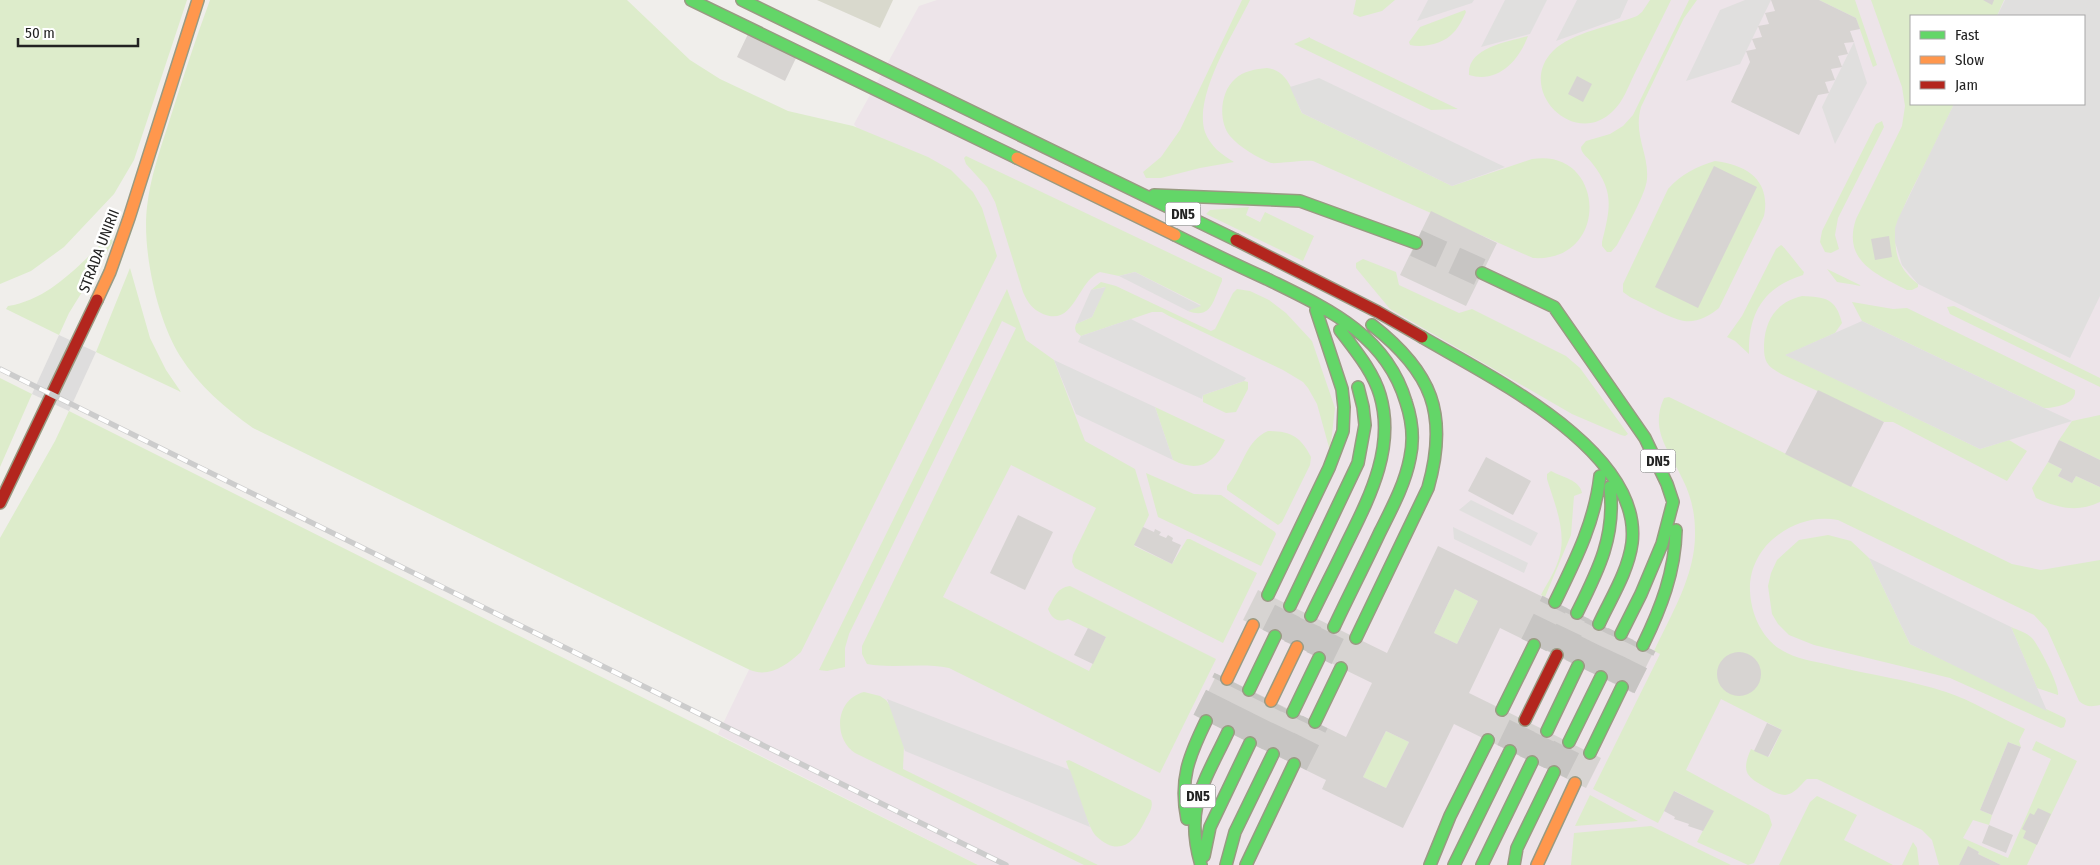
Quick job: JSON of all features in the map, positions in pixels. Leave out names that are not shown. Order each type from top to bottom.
[{"type":"main road","name":"STRADA UNIRII","points":[[0,503],[110,272],[198,0]]},
{"type":"main road","name":"DN5","points":[[691,0],[1313,302],[1349,323],[1369,339],[1381,352],[1403,390],[1410,415],[1412,436],[1410,458],[1405,480],[1334,627]]},
{"type":"main road","name":"DN5","points":[[742,0],[1145,195],[1378,312],[1532,401],[1584,444],[1614,480],[1627,504],[1632,524],[1632,541],[1627,564],[1599,624]]},
{"type":"main road","name":"DN5","points":[[1145,195],[1300,201],[1416,243]]},
{"type":"main road","name":"DN5","points":[[1482,273],[1554,307],[1644,438],[1658,462],[1673,502],[1676,527],[1675,562],[1663,604],[1643,645]]},
{"type":"main road","name":"DN5","points":[[1313,302],[1360,317],[1396,343],[1420,371],[1435,406],[1437,440],[1433,474],[1356,638]]},
{"type":"main road","name":"DN5","points":[[1311,616],[1374,489],[1384,450],[1385,432],[1384,414],[1379,394],[1371,376],[1356,351],[1313,302]]},
{"type":"main road","points":[[1313,302],[1346,359]]},
{"type":"main road","points":[[1268,595],[1329,468],[1343,430],[1344,407],[1342,389],[1313,302]]},
{"type":"main road","points":[[1290,606],[1351,478],[1364,442],[1366,414],[1353,375]]},
{"type":"main road","name":"DN5","points":[[1577,613],[1604,555],[1612,530],[1612,498],[1609,482],[1601,465]]},
{"type":"main road","points":[[1555,602],[1585,541],[1598,496],[1601,465]]},
{"type":"main road","points":[[1621,634],[1662,544],[1673,502]]},
{"type":"main road","points":[[1227,679],[1253,625]]},
{"type":"main road","points":[[1249,690],[1275,636]]},
{"type":"main road","points":[[1502,710],[1534,644]]},
{"type":"main road","points":[[1271,700],[1297,647]]},
{"type":"main road","points":[[1525,720],[1557,655]]},
{"type":"main road","points":[[1293,712],[1319,658]]},
{"type":"main road","points":[[1547,731],[1578,666]]},
{"type":"main road","points":[[1314,722],[1341,668]]},
{"type":"main road","points":[[1569,742],[1601,677]]},
{"type":"main road","points":[[1590,753],[1622,687]]},
{"type":"main road","name":"DN5","points":[[1202,865],[1186,814],[1182,783],[1184,770],[1190,754],[1206,721]]},
{"type":"main road","name":"DN5","points":[[1194,843],[1194,813],[1198,795],[1228,732]]},
{"type":"main road","points":[[1430,865],[1450,816],[1488,740]]},
{"type":"main road","name":"DN5","points":[[1202,865],[1210,827],[1250,742]]},
{"type":"main road","points":[[1454,865],[1510,751]]},
{"type":"main road","points":[[1226,865],[1235,832],[1273,754]]},
{"type":"main road","points":[[1482,865],[1532,762]]},
{"type":"main road","points":[[1246,865],[1294,764]]},
{"type":"main road","points":[[1514,865],[1517,848],[1554,772]]},
{"type":"main road","points":[[1537,865],[1575,783]]},
{"type":"shaded area","points":[[817,0],[893,0],[880,28]]},
{"type":"shaded area","points":[[937,0],[2100,0],[2100,865],[978,865],[718,734],[947,259],[854,124],[919,6]]},
{"type":"shaded area","points":[[1428,0],[1474,0],[1472,3],[1417,21]]},
{"type":"shaded area","points":[[1505,0],[1547,0],[1530,34],[1481,47]]},
{"type":"shaded area","points":[[1577,0],[1628,0],[1620,18],[1556,41]]},
{"type":"shaded area","points":[[1745,0],[1771,0],[1740,64],[1686,81],[1720,10]]},
{"type":"shaded area","points":[[2005,0],[2100,0],[2100,296],[2070,358],[1918,284],[1902,265],[1895,242],[1895,228],[1898,219],[1954,105],[2085,105],[2085,15],[1998,15]]},
{"type":"shaded area","points":[[1854,42],[1867,83],[1835,144],[1822,107]]},
{"type":"shaded area","points":[[1319,78],[1505,167],[1452,186],[1302,113],[1290,87]]},
{"type":"shaded area","points":[[1135,272],[1201,306],[1188,311],[1119,276]]},
{"type":"shaded area","points":[[1106,287],[1092,317],[1076,324],[1091,290]]},
{"type":"shaded area","points":[[1131,319],[1246,378],[1244,381],[1203,395],[1202,399],[1078,342],[1081,336]]},
{"type":"shaded area","points":[[1862,321],[2072,421],[1980,449],[1785,355]]},
{"type":"shaded area","points":[[1054,360],[1155,407],[1173,460],[1076,414]]},
{"type":"shaded area","points":[[1471,500],[1538,533],[1531,546],[1459,510]]},
{"type":"shaded area","points":[[1453,527],[1528,563],[1524,573],[1454,539]]},
{"type":"shaded area","points":[[1869,558],[2011,627],[2047,711],[1910,644]]},
{"type":"shaded area","points":[[887,699],[1070,770],[1090,827],[905,751]]},
{"type":"green space","points":[[0,0],[187,0],[134,160],[114,194],[64,247],[31,271],[0,284]]},
{"type":"green space","points":[[210,0],[627,0],[690,60],[720,79],[788,111],[853,126],[928,157],[951,170],[973,192],[982,208],[997,256],[801,652],[784,666],[777,669],[764,672],[750,670],[253,428],[232,413],[204,387],[180,356],[164,323],[149,263],[146,224],[148,196],[156,164]]},
{"type":"green space","points":[[1242,0],[1250,0],[1217,65],[1205,101],[1203,117],[1205,132],[1210,142],[1234,162],[1161,178],[1146,178],[1143,172],[1161,157],[1180,130]]},
{"type":"green space","points":[[1356,0],[1395,0],[1382,11],[1360,17],[1353,14]]},
{"type":"green space","points":[[1650,0],[1671,0],[1617,107],[1598,121],[1582,123],[1567,119],[1554,110],[1545,97],[1541,82],[1543,66],[1553,51],[1561,44],[1582,34],[1637,16]]},
{"type":"green space","points":[[1689,0],[1697,0],[1684,18],[1641,107],[1639,126],[1646,161],[1646,186],[1635,212],[1617,245],[1611,252],[1607,252],[1602,246],[1602,242],[1609,201],[1607,192],[1599,173],[1583,154],[1581,147],[1586,141],[1610,134],[1623,126],[1633,115]]},
{"type":"green space","points":[[1819,0],[1855,0],[1877,65],[1873,67],[1856,18]]},
{"type":"green space","points":[[1871,0],[2004,0],[1997,15],[1910,15],[1910,105],[1954,105],[1901,213],[1897,228],[1898,258],[1905,271],[1918,284],[1918,287],[1912,290],[1907,290],[1884,278],[1865,264],[1858,256],[1854,246],[1853,233],[1856,219],[1902,126],[1905,106],[1902,87]]},
{"type":"green space","points":[[1465,10],[1466,12],[1458,28],[1445,40],[1421,46],[1410,45],[1409,42],[1420,27]]},
{"type":"green space","points":[[1528,36],[1519,53],[1506,68],[1489,76],[1469,75],[1470,66],[1482,52],[1491,47]]},
{"type":"green space","points":[[1310,37],[1458,109],[1431,110],[1294,44]]},
{"type":"green space","points":[[1267,68],[1275,70],[1286,79],[1302,113],[1452,186],[1532,159],[1556,160],[1574,170],[1585,186],[1590,206],[1586,226],[1576,243],[1558,255],[1533,258],[1313,161],[1271,163],[1260,158],[1230,136],[1224,123],[1222,107],[1226,91],[1238,76],[1246,72]]},
{"type":"green space","points":[[1882,121],[1884,127],[1838,218],[1835,235],[1839,249],[1831,253],[1825,252],[1820,242],[1822,231],[1876,124]]},
{"type":"green space","points":[[966,156],[1222,278],[1214,301],[1202,313],[1188,311],[1201,305],[1135,272],[1119,276],[1100,272],[1092,277],[1069,309],[1062,314],[1054,316],[1039,312],[1031,305],[1023,292],[995,202],[987,187],[966,164],[964,158]]},
{"type":"green space","points":[[1715,161],[1738,166],[1755,177],[1764,193],[1764,216],[1719,308],[1703,318],[1684,321],[1664,314],[1630,297],[1623,292],[1623,284],[1668,189],[1689,172]]},
{"type":"green space","points":[[1249,207],[1246,215],[1260,222],[1265,212],[1314,236],[1303,261],[1206,214],[1210,210]]},
{"type":"green space","points":[[111,238],[113,242],[69,313],[59,335],[6,309],[8,306],[31,299],[51,288],[101,244]]},
{"type":"green space","points":[[1781,245],[1804,272],[1803,275],[1789,280],[1778,287],[1761,304],[1755,314],[1752,326],[1749,339],[1749,354],[1735,341],[1727,337],[1742,316],[1776,249]]},
{"type":"green space","points":[[1363,259],[1396,272],[1399,285],[1459,313],[1472,309],[1566,356],[1580,368],[1628,434],[1625,436],[1621,435],[1572,414],[1390,309],[1356,268],[1356,263]]},
{"type":"green space","points":[[130,268],[150,338],[166,370],[181,392],[96,352]]},
{"type":"green space","points":[[1827,269],[1862,286],[1837,282]]},
{"type":"green space","points":[[1101,282],[1116,286],[1211,331],[1215,329],[1233,293],[1237,289],[1250,291],[1269,300],[1286,313],[1312,341],[1335,408],[1330,451],[1317,404],[1303,382],[1283,370],[1162,312],[1152,312],[1081,336],[1076,332],[1076,324],[1092,317],[1105,287],[1091,290]]},
{"type":"green space","points":[[1007,289],[1026,340],[1054,360],[1085,441],[1135,469],[1149,515],[1134,546],[1172,564],[1187,539],[1190,539],[1257,573],[1223,643],[1075,568],[1072,562],[1073,555],[1096,508],[1011,465],[943,597],[1089,671],[1106,637],[1068,619],[1058,620],[1051,615],[1048,609],[1058,591],[1065,587],[1070,586],[1216,659],[1160,773],[949,668],[939,666],[867,664],[862,654],[862,646],[1016,328],[1002,321],[849,634],[845,648],[845,667],[827,671],[819,670]]},
{"type":"green space","points":[[1802,296],[1828,300],[1836,308],[1842,323],[1835,333],[1786,355],[1980,449],[2009,440],[2027,451],[2007,481],[1893,422],[1884,422],[1781,374],[1770,367],[1766,360],[1764,347],[1770,320],[1779,307]]},
{"type":"green space","points":[[1852,302],[1893,309],[1907,308],[2075,390],[2075,395],[2069,402],[2044,408],[1862,321]]},
{"type":"green space","points":[[1954,306],[2100,378],[2100,387],[1950,314],[1947,307]]},
{"type":"green space","points":[[0,378],[32,394],[0,467]]},
{"type":"green space","points":[[1244,381],[1248,382],[1248,389],[1236,412],[1226,413],[1203,402],[1203,395]]},
{"type":"green space","points":[[1669,397],[2012,564],[2041,570],[2100,560],[2100,705],[2091,706],[2079,701],[2047,629],[2034,615],[1838,520],[1806,521],[1785,530],[1766,546],[1757,560],[1751,575],[1751,600],[1760,627],[1771,642],[1787,653],[1810,661],[1946,692],[2025,729],[2019,741],[2021,747],[2008,742],[1980,810],[1992,815],[1989,825],[1973,820],[1963,838],[2008,858],[2051,759],[2032,750],[2036,741],[2077,761],[2027,865],[2001,865],[1968,847],[1959,865],[1939,865],[1932,840],[1922,830],[1817,779],[1807,779],[1795,791],[1785,795],[1771,790],[1750,777],[1747,773],[1746,763],[1751,749],[1769,757],[1782,730],[1721,699],[1686,770],[1769,815],[1772,825],[1754,863],[1748,865],[1697,842],[1713,811],[1675,791],[1658,823],[1593,789],[1660,654],[1654,651],[1682,593],[1692,563],[1695,532],[1692,505],[1686,486],[1667,450],[1660,431],[1660,410],[1664,398]]},
{"type":"green space","points":[[1155,407],[1225,440],[1221,448],[1210,460],[1198,466],[1190,466],[1173,460]]},
{"type":"green space","points":[[69,411],[978,865],[0,865],[0,538],[55,441]]},
{"type":"green space","points":[[2100,415],[2100,460],[2059,440],[2072,421]]},
{"type":"green space","points":[[1268,431],[1283,432],[1294,436],[1303,444],[1311,457],[1310,465],[1282,522],[1278,525],[1227,490],[1227,486],[1249,448],[1260,435]]},
{"type":"green space","points":[[2048,462],[2062,469],[2058,476],[2072,483],[2076,476],[2100,487],[2100,502],[2083,507],[2068,508],[2036,498],[2032,488]]},
{"type":"green space","points":[[1551,471],[1570,479],[1578,485],[1582,493],[1574,496],[1571,535],[1545,597],[1541,595],[1557,564],[1562,543],[1560,521],[1547,479],[1547,474]]},
{"type":"green space","points":[[1146,473],[1194,494],[1221,495],[1275,532],[1276,534],[1261,566],[1158,517]]},
{"type":"green space","points":[[1828,535],[1851,541],[1869,558],[1910,644],[2065,718],[2064,727],[2061,728],[1950,678],[1814,645],[1789,635],[1778,624],[1772,614],[1768,586],[1771,573],[1777,560],[1799,540]]},
{"type":"green space","points":[[1455,589],[1478,601],[1457,644],[1434,633]]},
{"type":"green space","points":[[2011,627],[2028,635],[2035,642],[2056,683],[2058,695],[2037,688]]},
{"type":"green space","points":[[864,692],[880,696],[891,707],[904,745],[903,769],[1098,865],[1084,865],[855,753],[843,738],[840,729],[840,719],[848,702]]},
{"type":"green space","points":[[1386,731],[1409,742],[1386,788],[1363,777]]},
{"type":"green space","points":[[1069,760],[1151,800],[1152,805],[1149,814],[1141,829],[1125,845],[1111,846],[1096,836],[1089,823],[1066,761]]},
{"type":"green space","points":[[1590,795],[1638,821],[1575,826]]},
{"type":"green space","points":[[1817,796],[1857,815],[1844,840],[1893,865],[1779,865],[1810,802]]},
{"type":"green space","points":[[1651,826],[1731,865],[1571,865],[1574,833]]},
{"type":"green space","points":[[1913,842],[1917,848],[1919,865],[1902,865]]},
{"type":"pier","points":[[59,335],[96,352],[69,411],[32,394]]},
{"type":"building","points":[[1771,0],[1819,0],[1856,18],[1860,29],[1850,31],[1854,42],[1844,43],[1848,54],[1838,56],[1842,67],[1831,69],[1835,80],[1825,82],[1829,93],[1818,95],[1799,135],[1731,102],[1750,62],[1746,51],[1756,49],[1752,39],[1762,37],[1758,26],[1769,24],[1765,13],[1775,11]]},
{"type":"building","points":[[1983,0],[1994,0],[1992,5]]},
{"type":"building","points":[[748,34],[796,58],[785,81],[737,57]]},
{"type":"building","points":[[1577,76],[1592,84],[1583,102],[1568,94]]},
{"type":"building","points":[[1714,166],[1757,187],[1698,308],[1655,287]]},
{"type":"building","points":[[1431,211],[1497,243],[1466,306],[1400,275]]},
{"type":"building","points":[[1889,236],[1892,257],[1875,260],[1871,239]]},
{"type":"building","points":[[1818,390],[1884,422],[1851,487],[1785,454]]},
{"type":"building","points":[[2059,440],[2100,460],[2100,487],[2076,476],[2072,483],[2058,476],[2062,469],[2048,462]]},
{"type":"building","points":[[1486,457],[1531,481],[1513,515],[1468,491]]},
{"type":"building","points":[[1018,515],[1053,532],[1025,590],[990,573]]},
{"type":"building","points":[[1143,527],[1154,532],[1155,529],[1161,532],[1159,535],[1166,538],[1168,535],[1173,538],[1172,541],[1181,545],[1172,564],[1134,545]]},
{"type":"building","points":[[1438,546],[1654,651],[1633,693],[1500,628],[1469,693],[1601,758],[1586,788],[1454,724],[1403,828],[1322,789],[1326,780],[1196,716],[1217,674],[1346,737],[1372,683],[1243,620],[1258,590],[1387,653]],"holes":[[[1455,589],[1478,601],[1457,644],[1434,633]],[[1386,731],[1409,742],[1386,788],[1363,777]]]},
{"type":"building","points":[[1088,628],[1106,637],[1093,664],[1074,655]]},
{"type":"building","points":[[1739,652],[1751,656],[1757,662],[1761,674],[1757,686],[1751,692],[1739,696],[1727,692],[1721,686],[1717,674],[1721,662],[1727,656]]},
{"type":"building","points":[[1767,723],[1782,730],[1768,757],[1754,751]]},
{"type":"building","points":[[2008,742],[2021,747],[1992,815],[1980,810]]},
{"type":"building","points":[[1674,791],[1714,811],[1703,831],[1674,819],[1675,817],[1664,811]]},
{"type":"building","points":[[2038,808],[2051,814],[2037,845],[2023,838],[2026,831],[2022,829],[2030,813],[2034,815]]},
{"type":"building","points":[[1989,825],[2013,835],[2006,853],[1982,843]]},
{"type":"building","points":[[1968,846],[1979,852],[1978,854],[2001,865],[1959,865]]},
{"type":"tunnel","points":[[1416,243],[1482,273]]},
{"type":"tunnel","points":[[1534,645],[1555,602]]},
{"type":"tunnel","points":[[1275,636],[1290,606]]},
{"type":"tunnel","points":[[1557,655],[1577,613]]},
{"type":"tunnel","points":[[1297,647],[1311,616]]},
{"type":"tunnel","points":[[1578,666],[1599,624]]},
{"type":"tunnel","points":[[1319,658],[1334,627]]},
{"type":"tunnel","points":[[1601,677],[1621,634]]},
{"type":"tunnel","points":[[1622,687],[1643,645]]},
{"type":"tunnel","points":[[1206,721],[1227,679]]},
{"type":"tunnel","points":[[1228,732],[1249,690]]},
{"type":"tunnel","points":[[1250,743],[1271,701]]},
{"type":"tunnel","points":[[1273,754],[1293,712]]},
{"type":"tunnel","points":[[1510,751],[1525,720]]},
{"type":"tunnel","points":[[1294,764],[1315,722]]},
{"type":"tunnel","points":[[1532,762],[1547,731]]},
{"type":"tunnel","points":[[1554,772],[1569,742]]},
{"type":"railway","points":[[0,369],[1006,865]]},
{"type":"traffic: fast","points":[[691,0],[1017,158]]},
{"type":"traffic: fast","points":[[742,0],[1236,240]]},
{"type":"traffic: fast","points":[[1154,195],[1300,201],[1416,243]]},
{"type":"traffic: fast","points":[[1175,235],[1332,313],[1369,341],[1384,358],[1397,378],[1411,423],[1412,444],[1408,468],[1393,505],[1334,627]]},
{"type":"traffic: fast","points":[[1482,273],[1554,307],[1645,438],[1667,484],[1673,502],[1662,544],[1641,594],[1621,634]]},
{"type":"traffic: fast","points":[[1268,595],[1329,468],[1343,431],[1344,407],[1342,389],[1316,310]]},
{"type":"traffic: fast","points":[[1356,638],[1428,488],[1437,438],[1435,416],[1430,396],[1422,378],[1409,360],[1372,325]]},
{"type":"traffic: fast","points":[[1311,616],[1370,492],[1377,474],[1385,435],[1384,415],[1377,386],[1363,361],[1340,330]]},
{"type":"traffic: fast","points":[[1422,337],[1520,395],[1556,420],[1588,447],[1613,477],[1629,509],[1632,543],[1619,585],[1599,624]]},
{"type":"traffic: fast","points":[[1290,606],[1358,463],[1365,425],[1358,387]]},
{"type":"traffic: fast","points":[[1555,602],[1577,556],[1589,525],[1600,476]]},
{"type":"traffic: fast","points":[[1577,613],[1604,553],[1610,521],[1610,487]]},
{"type":"traffic: fast","points":[[1643,645],[1666,589],[1673,560],[1676,530]]},
{"type":"traffic: fast","points":[[1249,690],[1275,636]]},
{"type":"traffic: fast","points":[[1502,710],[1534,645]]},
{"type":"traffic: fast","points":[[1293,712],[1319,658]]},
{"type":"traffic: fast","points":[[1547,731],[1578,666]]},
{"type":"traffic: fast","points":[[1315,722],[1341,668]]},
{"type":"traffic: fast","points":[[1569,742],[1601,677]]},
{"type":"traffic: fast","points":[[1590,753],[1622,687]]},
{"type":"traffic: fast","points":[[1187,819],[1184,792],[1187,768],[1206,721]]},
{"type":"traffic: fast","points":[[1201,865],[1196,845],[1195,827],[1199,796],[1204,781],[1228,732]]},
{"type":"traffic: fast","points":[[1430,865],[1450,816],[1488,740]]},
{"type":"traffic: fast","points":[[1204,856],[1210,827],[1250,743]]},
{"type":"traffic: fast","points":[[1454,865],[1510,751]]},
{"type":"traffic: fast","points":[[1226,865],[1235,832],[1273,754]]},
{"type":"traffic: fast","points":[[1482,865],[1532,762]]},
{"type":"traffic: fast","points":[[1246,865],[1294,764]]},
{"type":"traffic: fast","points":[[1514,865],[1517,848],[1554,772]]},
{"type":"traffic: slow","points":[[97,300],[110,272],[129,218],[198,0]]},
{"type":"traffic: slow","points":[[1017,158],[1175,235]]},
{"type":"traffic: slow","points":[[1227,679],[1253,625]]},
{"type":"traffic: slow","points":[[1271,701],[1297,647]]},
{"type":"traffic: slow","points":[[1537,865],[1575,783]]},
{"type":"traffic: jam","points":[[1236,240],[1378,312],[1422,337]]},
{"type":"traffic: jam","points":[[0,503],[97,300]]},
{"type":"traffic: jam","points":[[1525,720],[1557,655]]}]
